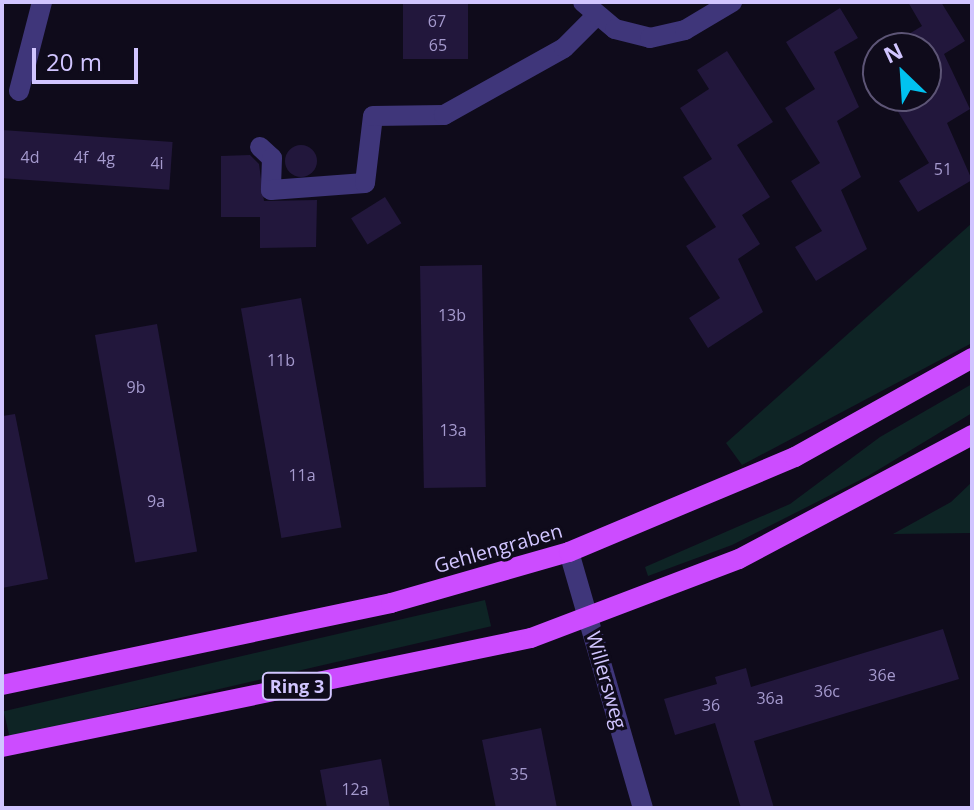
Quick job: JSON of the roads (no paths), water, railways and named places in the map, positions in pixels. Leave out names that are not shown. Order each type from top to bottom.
[{"type":"main road","name":"Gehlengraben","points":[[2,685],[391,603],[569,552],[795,457],[972,358]]},
{"type":"main road","name":"Ring 3","points":[[2,747],[491,648],[589,618],[803,529],[972,435]]},
{"type":"street","points":[[19,91],[42,2]]},
{"type":"street","points":[[260,147],[272,158],[271,190],[365,183],[373,116],[444,115],[564,48],[590,9],[626,34],[661,37],[732,2]]},
{"type":"street","name":"Willersweg","points":[[569,552],[643,808]]}]
